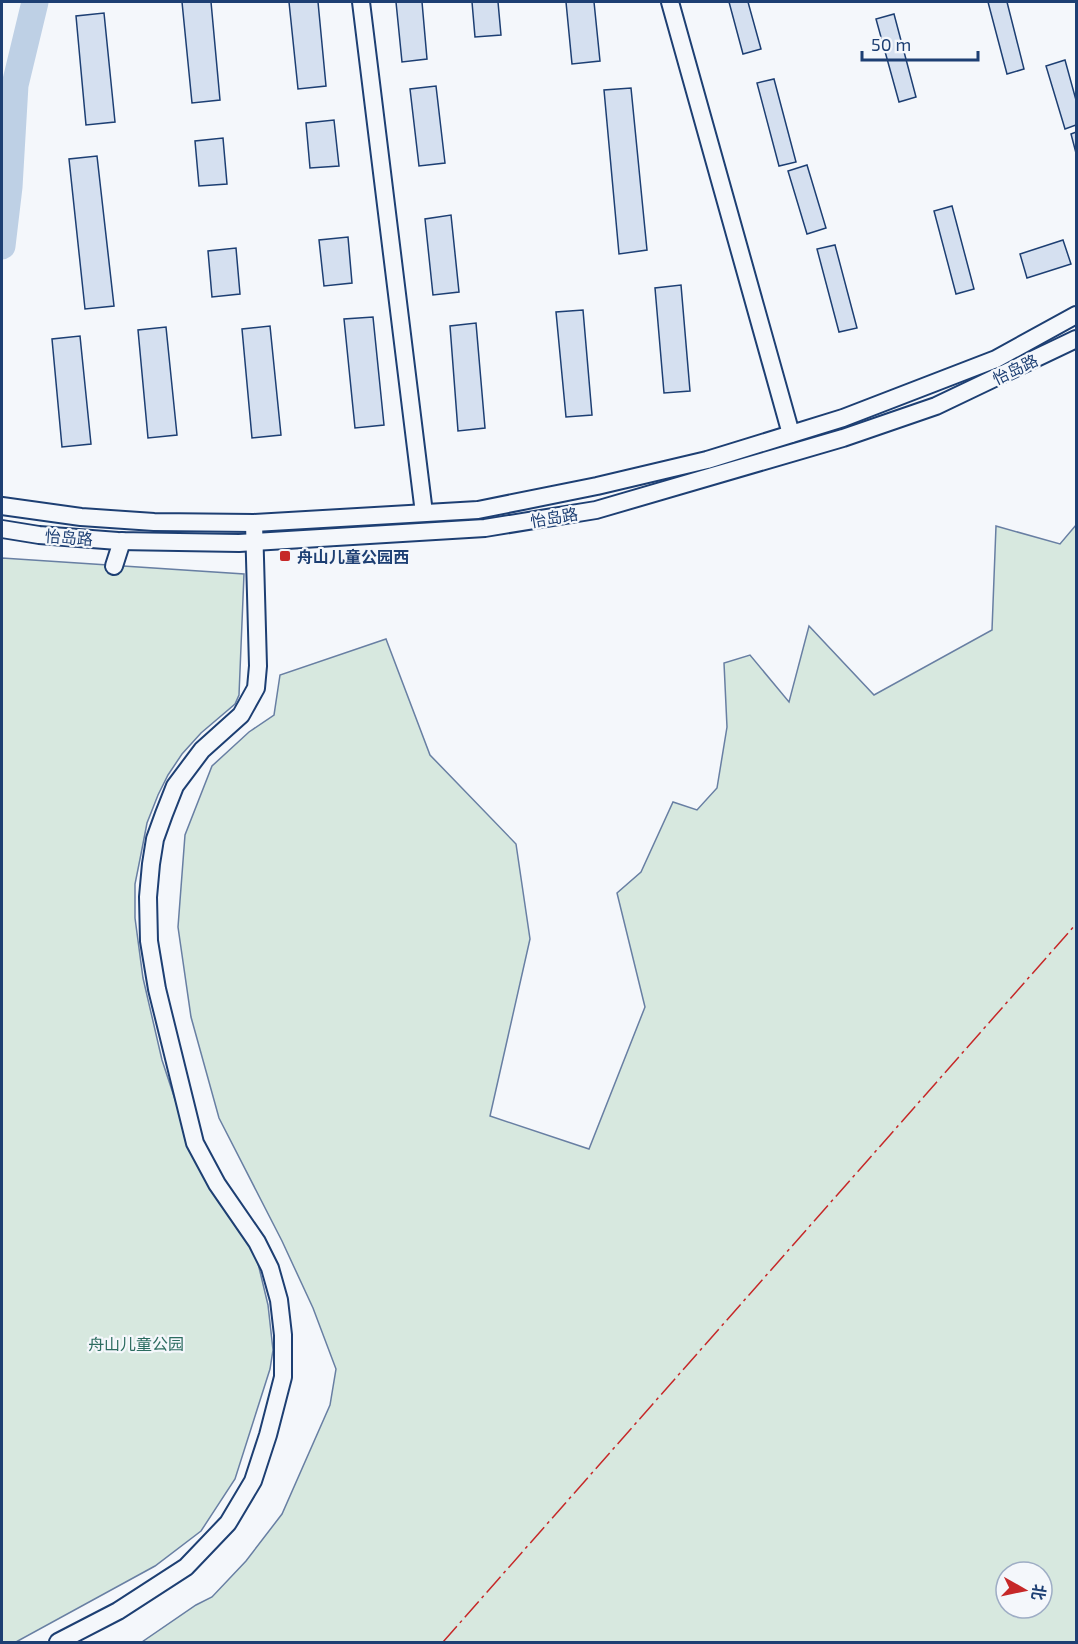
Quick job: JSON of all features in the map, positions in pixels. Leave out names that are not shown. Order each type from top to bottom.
[{"type":"street","points":[[361,2],[424,513]]},
{"type":"street","points":[[670,2],[791,434]]},
{"type":"street","points":[[3,506],[81,517],[154,522],[254,523],[478,510],[597,486],[706,460],[843,418],[996,359],[1077,315]]},
{"type":"street","name":"怡岛路","points":[[2,529],[39,535],[122,541],[255,542],[485,528],[596,510],[832,441],[936,406],[1077,339]]},
{"type":"street","points":[[58,1642],[118,1611],[186,1568],[228,1523],[253,1481],[283,1377],[284,1335],[279,1300],[270,1269],[257,1242],[217,1184],[195,1143],[157,989],[149,941],[148,897],[155,839],[175,786],[202,750],[241,715],[256,688],[258,666],[254,523]]},
{"type":"street","points":[[114,566],[122,541]]},
{"type":"green space","points":[[1076,525],[1076,1642],[142,1642],[196,1605],[212,1597],[246,1561],[282,1514],[330,1405],[336,1369],[313,1308],[282,1241],[219,1118],[191,1017],[178,927],[185,835],[212,766],[249,732],[274,715],[280,675],[386,639],[430,755],[516,844],[530,939],[490,1116],[589,1149],[645,1007],[617,893],[641,872],[673,802],[697,810],[717,788],[727,727],[724,663],[750,655],[789,702],[809,626],[874,695],[992,630],[996,526],[1060,544]]},
{"type":"green space","name":"舟山儿童公园","points":[[2,558],[244,574],[239,695],[235,704],[201,733],[182,754],[158,795],[147,823],[135,884],[135,918],[143,978],[162,1060],[190,1145],[256,1255],[268,1305],[273,1350],[270,1369],[235,1479],[201,1531],[155,1566],[16,1642],[2,1642]]},
{"type":"building","points":[[182,2],[211,2],[220,100],[192,103]]},
{"type":"building","points":[[289,2],[318,2],[326,86],[298,89]]},
{"type":"building","points":[[396,2],[422,2],[427,59],[402,62]]},
{"type":"building","points":[[472,2],[498,2],[501,35],[475,37]]},
{"type":"building","points":[[566,2],[594,2],[600,61],[572,64]]},
{"type":"building","points":[[729,2],[748,2],[761,49],[743,54]]},
{"type":"building","points":[[988,2],[1007,2],[1024,69],[1007,74]]},
{"type":"building","points":[[104,13],[115,122],[86,125],[76,16]]},
{"type":"building","points":[[894,14],[916,97],[899,102],[876,19]]},
{"type":"building","points":[[1065,60],[1076,100],[1076,125],[1065,129],[1046,66]]},
{"type":"building","points":[[774,79],[796,162],[779,166],[757,83]]},
{"type":"building","points":[[436,86],[445,163],[419,166],[410,89]]},
{"type":"building","points":[[631,88],[647,250],[619,254],[604,90]]},
{"type":"building","points":[[334,120],[339,166],[310,168],[306,123]]},
{"type":"building","points":[[1076,132],[1076,153],[1071,134]]},
{"type":"building","points":[[223,138],[227,184],[199,186],[195,141]]},
{"type":"building","points":[[97,156],[114,306],[85,309],[69,159]]},
{"type":"building","points":[[807,165],[826,228],[807,234],[788,171]]},
{"type":"building","points":[[952,206],[974,289],[956,294],[934,211]]},
{"type":"building","points":[[451,215],[459,292],[433,295],[425,219]]},
{"type":"building","points":[[348,237],[352,283],[324,286],[319,240]]},
{"type":"building","points":[[1063,240],[1071,264],[1027,278],[1020,254]]},
{"type":"building","points":[[835,245],[857,328],[839,332],[817,249]]},
{"type":"building","points":[[236,248],[240,294],[212,297],[208,251]]},
{"type":"building","points":[[681,285],[690,391],[664,393],[655,288]]},
{"type":"building","points":[[583,310],[592,415],[566,417],[556,312]]},
{"type":"building","points":[[373,317],[384,425],[355,428],[344,319]]},
{"type":"building","points":[[476,323],[485,428],[458,431],[450,326]]},
{"type":"building","points":[[270,326],[281,435],[252,438],[242,329]]},
{"type":"building","points":[[166,327],[177,435],[148,438],[138,330]]},
{"type":"building","points":[[80,336],[91,444],[62,447],[52,339]]},
{"type":"waterway","points":[[2,246],[9,187],[15,85],[35,2]]},
{"type":"power","points":[[443,1642],[1076,924]]},
{"type":"place","name":"舟山儿童公园西","points":[[285,556]]}]
